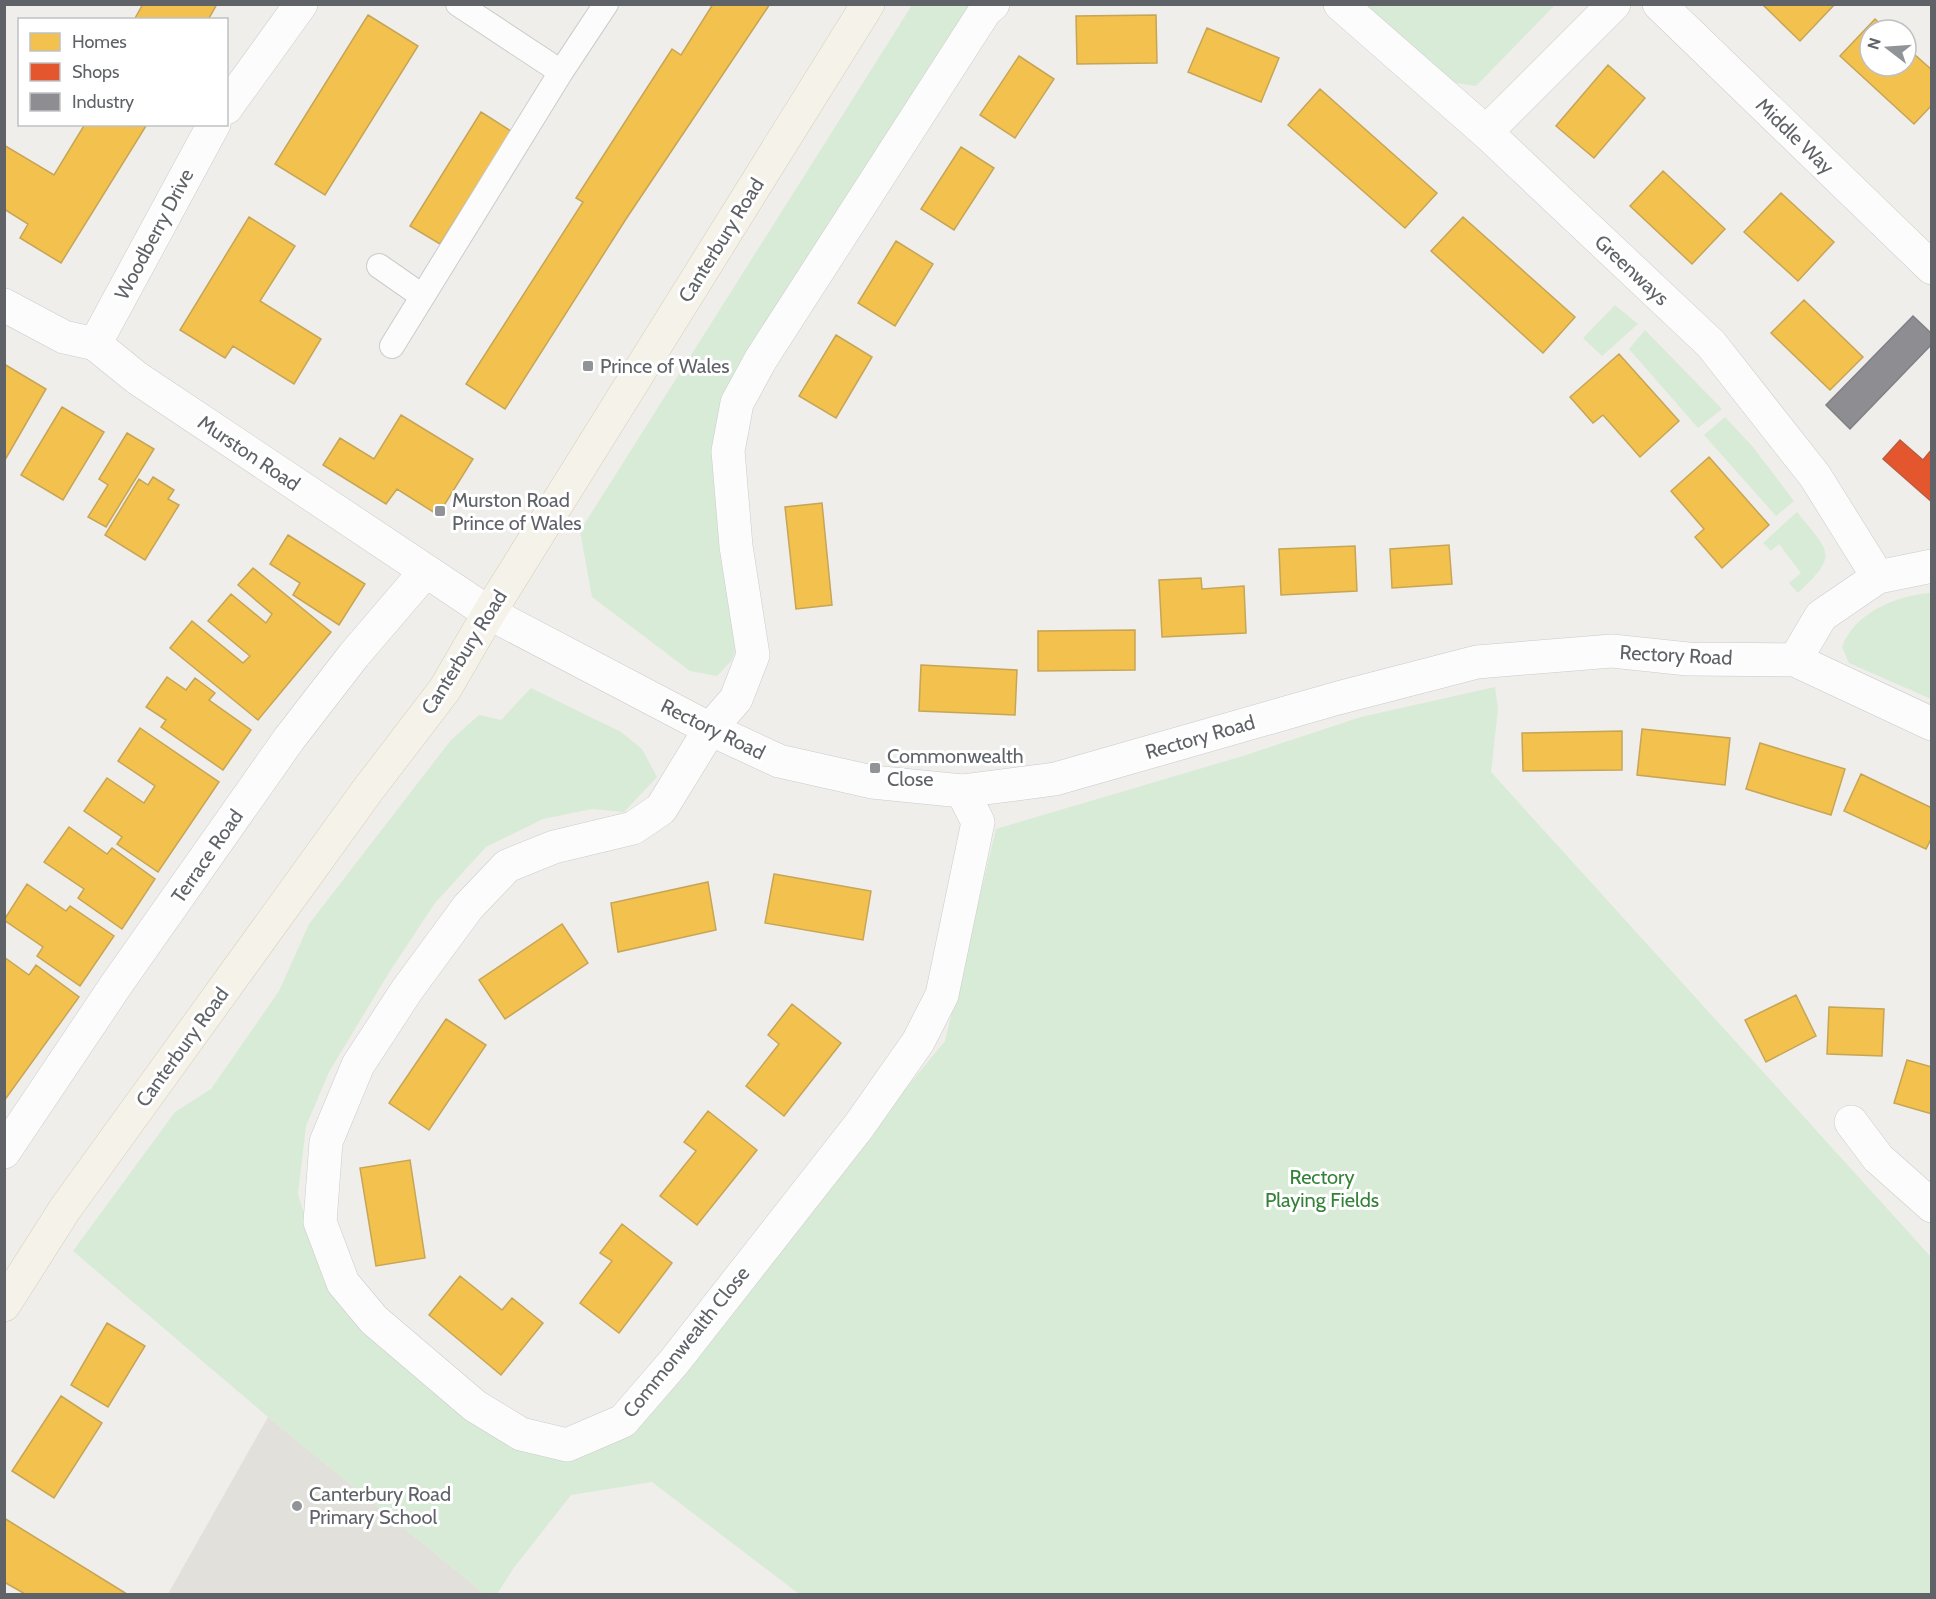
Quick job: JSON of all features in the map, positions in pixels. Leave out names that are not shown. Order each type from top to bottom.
[{"type":"main road","name":"Canterbury Road","points":[[4,1305],[65,1209],[367,790],[445,689],[489,613],[868,4]]},
{"type":"street","points":[[228,105],[301,4]]},
{"type":"street","points":[[710,729],[736,699],[753,655],[736,546],[728,451],[737,403],[761,359],[859,203],[985,11],[993,4]]},
{"type":"street","name":"Greenways","points":[[1340,4],[1486,132],[1711,344],[1815,476],[1878,577]]},
{"type":"street","points":[[1486,132],[1614,4]]},
{"type":"street","name":"Middle Way","points":[[1659,4],[1932,268]]},
{"type":"street","name":"Woodberry Drive","points":[[95,344],[213,126]]},
{"type":"street","name":"Murston Road","points":[[4,305],[64,337],[95,344],[137,378],[489,613]]},
{"type":"street","points":[[1795,660],[1821,616],[1878,577],[1932,566]]},
{"type":"street","name":"Terrace Road","points":[[4,1152],[116,985],[290,739],[354,655],[425,572]]},
{"type":"street","name":"Rectory Road","points":[[489,613],[710,729],[779,761],[872,782],[962,791],[1055,779],[1338,698],[1477,662],[1612,651],[1688,659],[1795,660],[1932,724]]},
{"type":"street","name":"Commonwealth Close","points":[[710,729],[662,809],[633,828],[554,848],[507,866],[483,891],[407,990],[357,1065],[326,1142],[320,1222],[343,1283],[374,1320],[419,1361],[475,1406],[521,1434],[567,1445],[623,1421],[674,1362],[859,1126],[918,1042],[942,994],[978,822],[962,791]]},
{"type":"street","points":[[1851,1122],[1878,1158],[1932,1206]]},
{"type":"lane","points":[[458,4],[561,72]]},
{"type":"lane","points":[[392,346],[561,72],[606,4]]},
{"type":"lane","points":[[379,266],[422,296]]},
{"type":"shaded area","name":"Canterbury Road Primary School","points":[[268,1417],[485,1594],[168,1594]]},
{"type":"green space","points":[[912,5],[969,5],[729,391],[739,638],[732,660],[717,676],[690,671],[592,597],[580,531]]},
{"type":"green space","points":[[1354,5],[1555,5],[1476,86],[1443,81]]},
{"type":"green space","points":[[1615,305],[1638,324],[1602,356],[1583,338]]},
{"type":"green space","points":[[1645,330],[1722,409],[1698,428],[1629,349]]},
{"type":"green space","points":[[1725,417],[1753,447],[1794,501],[1776,516],[1704,435]]},
{"type":"green space","points":[[1797,512],[1817,536],[1825,553],[1825,561],[1820,570],[1798,593],[1789,583],[1801,573],[1779,544],[1771,551],[1763,543]]},
{"type":"green space","points":[[1931,593],[1931,699],[1849,663],[1842,647],[1856,624],[1878,608],[1891,602],[1918,594]]},
{"type":"green space","name":"Rectory Playing Fields","points":[[1495,687],[1498,709],[1491,772],[1931,1257],[1931,1594],[799,1594],[652,1482],[571,1495],[513,1569],[497,1594],[485,1594],[268,1417],[73,1251],[175,1112],[211,1089],[279,991],[309,924],[451,740],[479,715],[501,720],[531,688],[621,732],[642,749],[657,777],[624,812],[592,809],[543,819],[486,847],[435,903],[390,971],[329,1072],[306,1126],[298,1194],[319,1261],[505,1430],[603,1434],[671,1373],[945,1041],[996,829],[1243,756],[1361,717]]},
{"type":"building: Homes","points":[[143,4],[217,4],[209,18],[135,18]]},
{"type":"building: Homes","points":[[713,4],[770,4],[626,219],[505,409],[466,384],[583,202],[576,198],[672,49],[681,55]]},
{"type":"building: Homes","points":[[1762,4],[1835,4],[1800,41]]},
{"type":"building: Homes","points":[[368,15],[418,46],[325,195],[275,164]]},
{"type":"building: Homes","points":[[1156,15],[1157,63],[1077,64],[1076,16]]},
{"type":"building: Homes","points":[[1207,28],[1279,58],[1261,102],[1188,72]]},
{"type":"building: Homes","points":[[1858,37],[1858,73],[1840,56]]},
{"type":"building: Homes","points":[[1019,56],[1054,79],[1015,138],[980,115]]},
{"type":"building: Homes","points":[[1918,58],[1932,70],[1932,105],[1914,124],[1864,78],[1918,78]]},
{"type":"building: Homes","points":[[1608,65],[1645,98],[1594,158],[1556,126]]},
{"type":"building: Homes","points":[[1320,89],[1437,193],[1405,228],[1288,125]]},
{"type":"building: Homes","points":[[481,112],[511,131],[440,244],[410,226]]},
{"type":"building: Homes","points":[[84,126],[146,126],[61,263],[20,238],[28,224],[4,209],[4,145],[54,175]]},
{"type":"building: Homes","points":[[961,147],[994,168],[954,230],[921,209]]},
{"type":"building: Homes","points":[[1663,171],[1725,229],[1692,264],[1630,206]]},
{"type":"building: Homes","points":[[1781,193],[1834,242],[1798,281],[1744,232]]},
{"type":"building: Homes","points":[[249,217],[295,246],[260,301],[321,339],[294,384],[233,346],[225,358],[180,330]]},
{"type":"building: Homes","points":[[1463,217],[1575,317],[1543,353],[1431,251]]},
{"type":"building: Homes","points":[[896,241],[933,264],[895,326],[858,303]]},
{"type":"building: Homes","points":[[1804,300],[1863,357],[1830,390],[1771,333]]},
{"type":"building: Homes","points":[[836,335],[872,357],[836,418],[799,396]]},
{"type":"building: Homes","points":[[1619,354],[1679,421],[1640,457],[1603,415],[1593,423],[1570,397]]},
{"type":"building: Homes","points":[[4,364],[46,389],[5,460],[4,460]]},
{"type":"building: Homes","points":[[62,407],[104,432],[63,500],[21,475]]},
{"type":"building: Homes","points":[[401,415],[473,459],[438,515],[397,489],[386,504],[323,465],[340,438],[374,459]]},
{"type":"building: Homes","points":[[127,433],[154,449],[106,527],[88,517],[108,485],[99,479]]},
{"type":"building: Homes","points":[[1709,457],[1769,525],[1722,568],[1695,537],[1704,529],[1671,491]]},
{"type":"building: Homes","points":[[153,477],[174,490],[168,499],[179,505],[145,560],[105,535],[139,479],[148,485]]},
{"type":"building: Homes","points":[[822,503],[832,605],[796,609],[785,507]]},
{"type":"building: Homes","points":[[288,535],[365,584],[339,625],[293,595],[300,583],[270,564]]},
{"type":"building: Homes","points":[[1449,545],[1452,584],[1392,588],[1390,549]]},
{"type":"building: Homes","points":[[1355,546],[1357,591],[1281,595],[1279,549]]},
{"type":"building: Homes","points":[[253,568],[331,632],[258,720],[170,648],[192,621],[243,663],[250,656],[208,621],[231,594],[266,623],[272,614],[238,585]]},
{"type":"building: Homes","points":[[1201,578],[1202,589],[1244,586],[1246,633],[1162,637],[1159,580]]},
{"type":"building: Homes","points":[[1135,630],[1135,670],[1038,671],[1038,631]]},
{"type":"building: Homes","points":[[921,665],[1017,670],[1015,715],[919,711]]},
{"type":"building: Homes","points":[[167,677],[186,690],[195,678],[215,693],[209,700],[251,730],[223,770],[161,727],[166,720],[146,707]]},
{"type":"building: Homes","points":[[140,728],[219,782],[158,872],[117,844],[122,837],[84,811],[107,778],[144,803],[155,786],[118,761]]},
{"type":"building: Homes","points":[[1642,729],[1730,738],[1725,785],[1637,775]]},
{"type":"building: Homes","points":[[1622,731],[1622,770],[1523,771],[1522,733]]},
{"type":"building: Homes","points":[[1760,743],[1845,769],[1831,815],[1746,789]]},
{"type":"building: Homes","points":[[1861,774],[1932,808],[1932,837],[1926,849],[1844,811]]},
{"type":"building: Homes","points":[[69,827],[107,854],[112,848],[155,879],[122,929],[78,898],[84,889],[44,862]]},
{"type":"building: Homes","points":[[774,874],[871,891],[863,940],[765,923]]},
{"type":"building: Homes","points":[[708,882],[716,930],[618,952],[611,903]]},
{"type":"building: Homes","points":[[27,884],[66,911],[70,906],[114,936],[80,986],[37,956],[43,947],[4,920]]},
{"type":"building: Homes","points":[[562,924],[588,963],[505,1019],[479,980]]},
{"type":"building: Homes","points":[[4,957],[29,975],[36,965],[79,997],[4,1101]]},
{"type":"building: Homes","points":[[1796,995],[1816,1036],[1766,1062],[1745,1020]]},
{"type":"building: Homes","points":[[792,1004],[841,1043],[784,1116],[746,1086],[779,1044],[768,1035]]},
{"type":"building: Homes","points":[[1829,1007],[1884,1009],[1882,1056],[1827,1054]]},
{"type":"building: Homes","points":[[446,1019],[486,1045],[429,1130],[389,1103]]},
{"type":"building: Homes","points":[[1907,1060],[1932,1067],[1932,1114],[1894,1103]]},
{"type":"building: Homes","points":[[708,1111],[757,1150],[697,1225],[660,1196],[696,1151],[684,1142]]},
{"type":"building: Homes","points":[[410,1160],[425,1258],[376,1266],[360,1168]]},
{"type":"building: Homes","points":[[622,1224],[672,1263],[619,1333],[580,1303],[612,1261],[600,1253]]},
{"type":"building: Homes","points":[[460,1276],[502,1310],[512,1298],[543,1323],[501,1375],[429,1315]]},
{"type":"building: Homes","points":[[107,1323],[145,1346],[108,1407],[71,1385]]},
{"type":"building: Homes","points":[[61,1396],[102,1423],[54,1498],[12,1471]]},
{"type":"building: Homes","points":[[4,1518],[127,1594],[25,1594],[4,1582]]},
{"type":"building: Shops","points":[[1900,440],[1923,460],[1932,449],[1932,502],[1883,459]]},
{"type":"building: Industry","points":[[1913,316],[1932,334],[1932,344],[1850,429],[1826,405]]},
{"type":"place","name":"Prince of Wales","points":[[588,366]]},
{"type":"place","name":"Murston Road Prince of Wales","points":[[440,511]]},
{"type":"place","name":"Commonwealth Close","points":[[875,768]]},
{"type":"place","name":"Canterbury Road Primary School","points":[[297,1506]]}]
